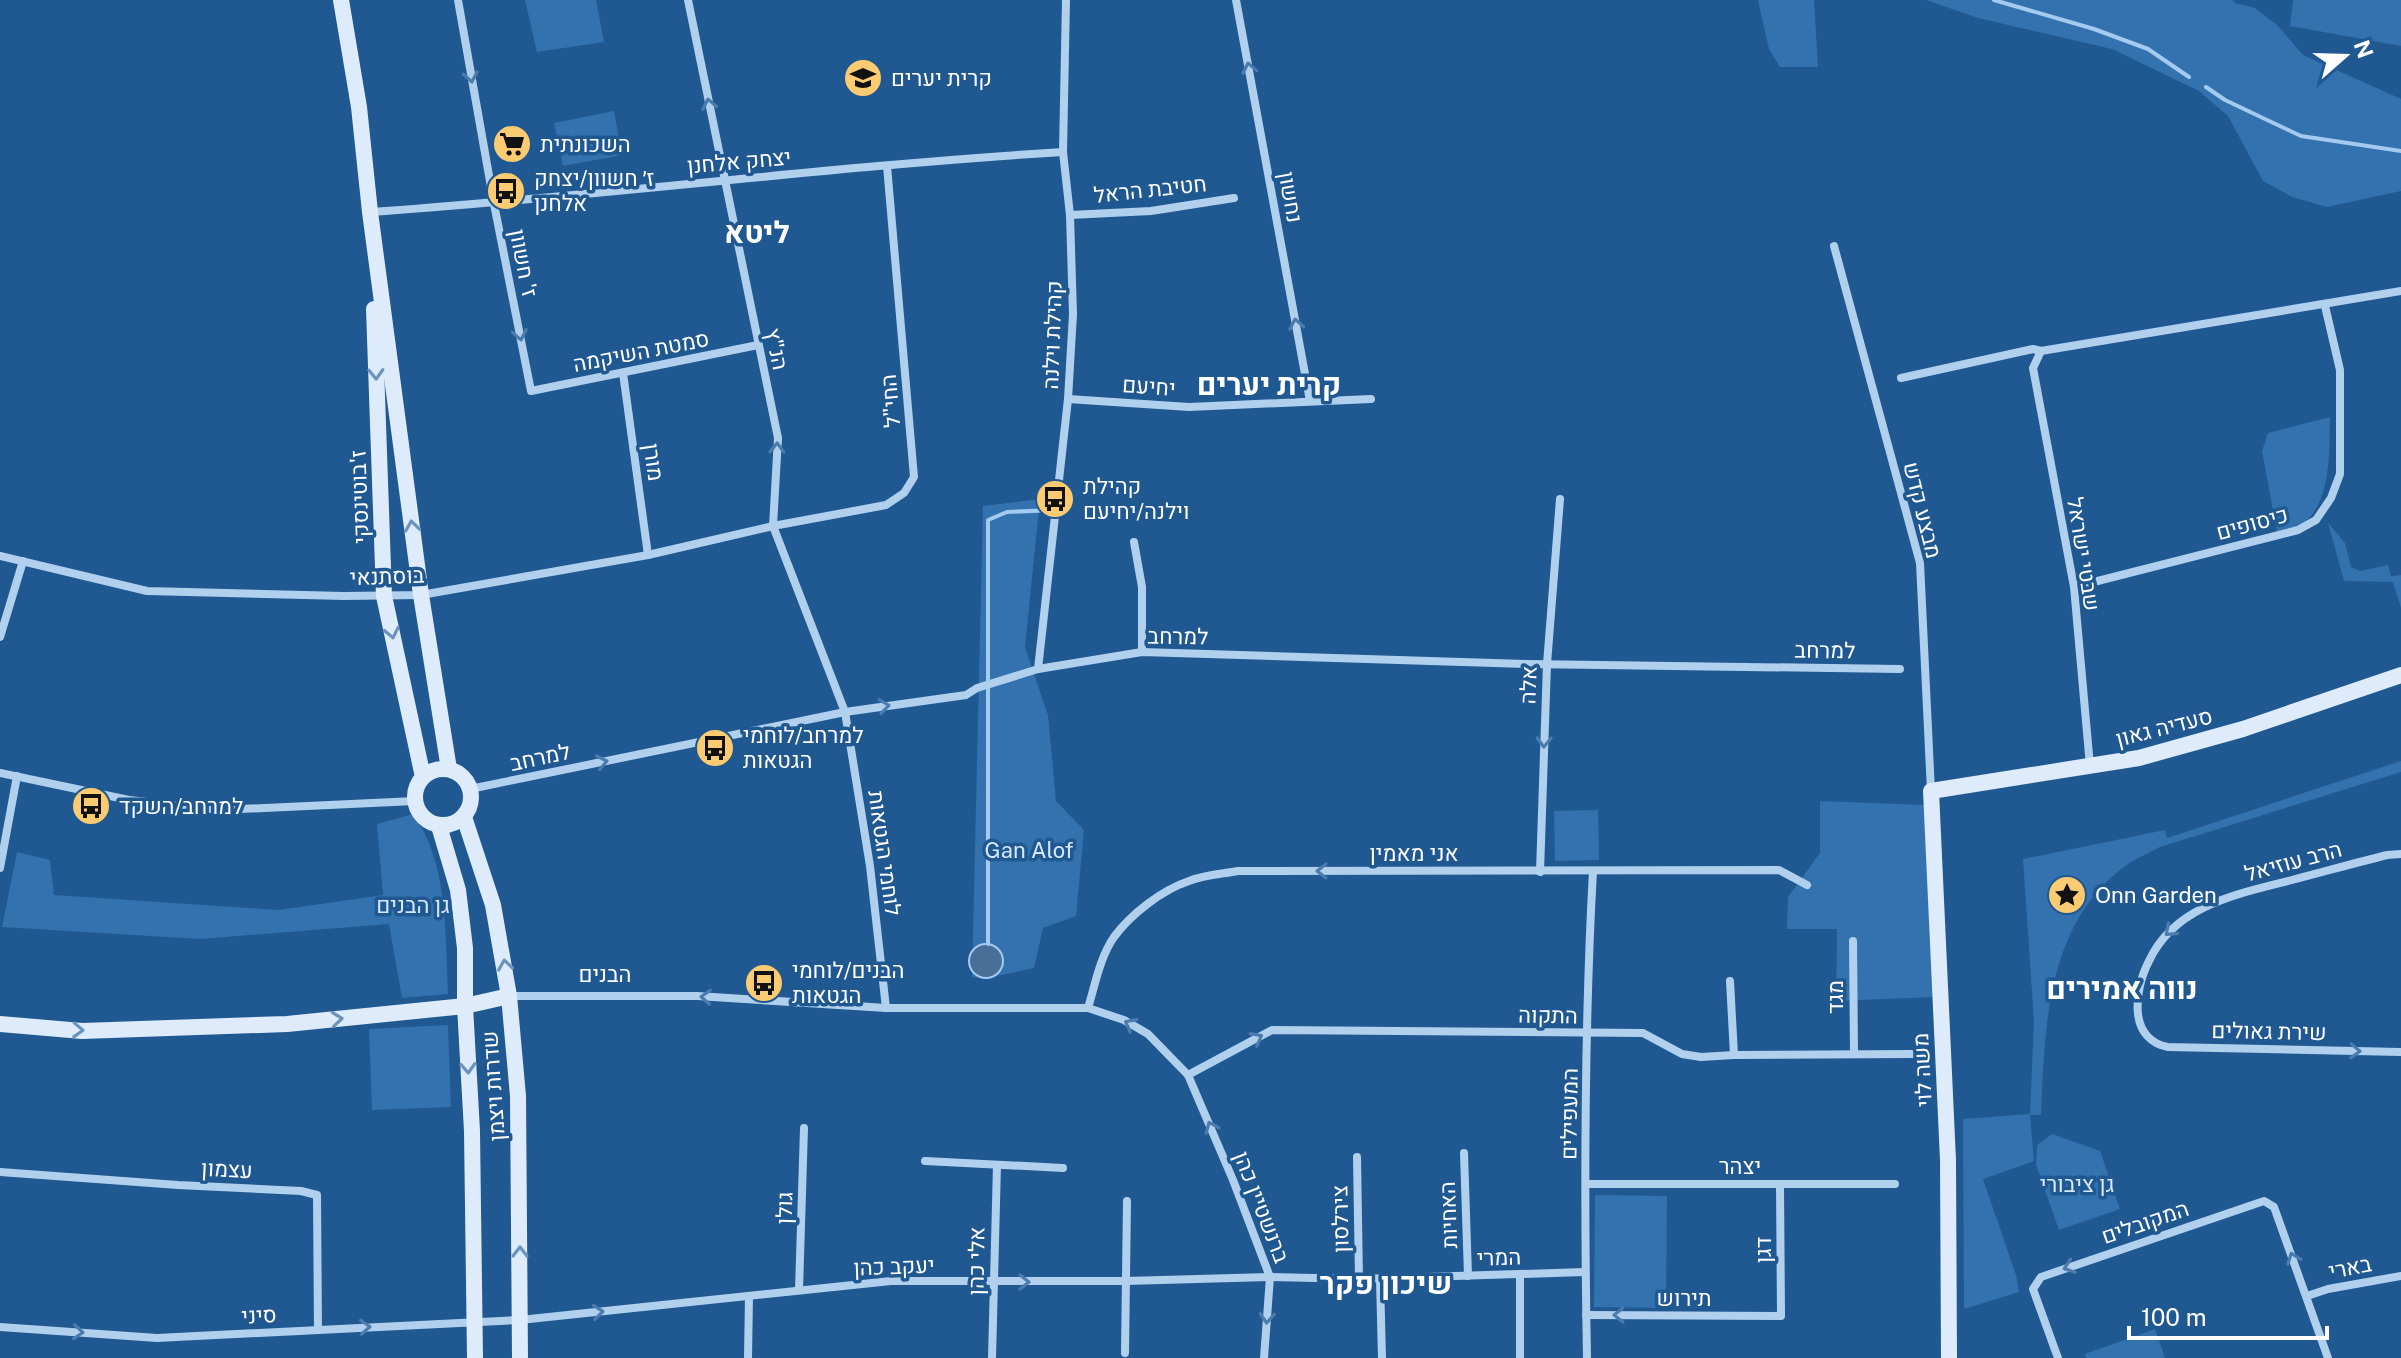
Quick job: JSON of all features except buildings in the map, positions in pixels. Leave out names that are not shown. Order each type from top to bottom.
[{"type":"street","name":"ז'בוטינסקי","points":[[341,0],[359,107],[421,595],[449,769]]},
{"type":"street","name":"ז' חשוון","points":[[458,0],[531,391]]},
{"type":"street","name":"הנ\"ץ","points":[[688,0],[778,438],[773,526]]},
{"type":"street","name":"קהילת וילנה","points":[[1038,669],[1068,399],[1073,314],[1070,215],[1063,152],[1066,0]]},
{"type":"street","name":"נחשון","points":[[1236,0],[1310,401]]},
{"type":"street","name":"יצחק אלחנן","points":[[370,212],[494,204],[956,158],[1063,152]]},
{"type":"street","name":"החי\"ל","points":[[773,526],[886,505],[904,493],[914,477],[887,166]]},
{"type":"street","name":"חטיבת הראל","points":[[1070,215],[1151,211],[1234,198]]},
{"type":"street","name":"ז'בוטינסקי","points":[[370,212],[384,596],[423,777]]},
{"type":"street","name":"מבצע קדש","points":[[1834,246],[1920,563],[1931,791]]},
{"type":"street","points":[[1901,378],[2033,349],[2041,351],[2401,291]]},
{"type":"street","name":"כיסופים","points":[[2074,587],[2298,530],[2316,520],[2331,498],[2340,474],[2340,370],[2325,306]]},
{"type":"street","name":"סמטת השיקמה","points":[[531,391],[758,345]]},
{"type":"street","name":"שבטי ישראל","points":[[2041,351],[2033,368],[2074,587],[2090,767]]},
{"type":"street","name":"מורן","points":[[623,373],[648,555]]},
{"type":"street","name":"יחיעם","points":[[1068,399],[1189,407],[1371,399]]},
{"type":"street","name":"אלה","points":[[1540,872],[1547,664],[1560,499]]},
{"type":"street","name":"בוסתנאי","points":[[0,556],[147,591],[421,595],[648,555],[773,526]]},
{"type":"street","name":"לוחמי הגטאות","points":[[773,526],[845,712],[870,866],[886,1008]]},
{"type":"street","points":[[1134,542],[1142,587],[1142,652]]},
{"type":"street","points":[[0,637],[23,561]]},
{"type":"street","name":"למרחב","points":[[470,789],[845,712],[966,695],[977,688],[1038,669],[1142,652],[1547,664],[1900,669]]},
{"type":"street","name":"סעדיה גאון","points":[[1931,791],[2090,767],[2179,748],[2401,675]]},
{"type":"street","points":[[440,769],[449,769],[459,773],[470,789],[472,799],[464,817],[439,826],[423,817],[415,801],[415,792],[423,777],[440,769]]},
{"type":"street","points":[[0,773],[129,800],[220,810],[415,801]]},
{"type":"street","points":[[0,868],[17,776]]},
{"type":"street","name":"משה לוי","points":[[1931,791],[1948,1160],[1947,1355]]},
{"type":"street","name":"שדרות ויצמן","points":[[464,817],[493,905],[509,996],[518,1096],[520,1358]]},
{"type":"street","name":"שדרות ויצמן","points":[[439,826],[458,890],[465,948],[472,1131],[475,1358]]},
{"type":"street","name":"הרב עוזיאל","points":[[2143,1032],[2138,1015],[2143,972],[2157,942],[2197,910],[2230,896],[2401,854]]},
{"type":"street","name":"אני מאמין","points":[[1088,1008],[1114,937],[1157,897],[1188,881],[1238,871],[1779,870],[1807,885]]},
{"type":"street","name":"המעפילים","points":[[1587,1358],[1585,1272],[1589,930],[1593,871]]},
{"type":"street","name":"מגד","points":[[1853,941],[1854,1053]]},
{"type":"street","points":[[1730,981],[1734,1055]]},
{"type":"street","name":"הבנים","points":[[0,1024],[82,1031],[287,1024],[465,1006],[509,996],[697,996],[886,1008],[1088,1008],[1124,1020],[1148,1034],[1188,1075]]},
{"type":"street","name":"התקוה","points":[[1188,1075],[1272,1030],[1643,1033],[1682,1054],[1701,1057],[1913,1054]]},
{"type":"street","name":"שירת גאולים","points":[[2143,1032],[2159,1046],[2168,1047],[2401,1052]]},
{"type":"street","name":"ברנשטיין כהן","points":[[1188,1075],[1270,1277],[1264,1358]]},
{"type":"street","name":"גולן","points":[[799,1290],[804,1128]]},
{"type":"street","name":"האחיות","points":[[1464,1153],[1468,1276]]},
{"type":"street","name":"צירלסון","points":[[1357,1157],[1359,1279]]},
{"type":"street","points":[[925,1161],[1063,1168]]},
{"type":"street","name":"אלי כהן","points":[[992,1358],[997,1165]]},
{"type":"street","name":"עצמון","points":[[0,1172],[301,1191],[317,1195],[318,1330]]},
{"type":"street","name":"יצהר","points":[[1586,1184],[1895,1184]]},
{"type":"street","name":"דגן","points":[[1780,1184],[1781,1316]]},
{"type":"street","points":[[1125,1353],[1127,1201]]},
{"type":"street","name":"המקובלים","points":[[2058,1358],[2033,1289],[2041,1277],[2256,1202],[2264,1201],[2274,1207],[2307,1296]]},
{"type":"street","name":"המרי","points":[[1270,1277],[1380,1279],[1585,1272]]},
{"type":"street","points":[[1520,1274],[1520,1358]]},
{"type":"street","name":"בארי","points":[[2307,1296],[2328,1289],[2401,1276]]},
{"type":"street","name":"יעקב כהן","points":[[520,1320],[891,1281],[1125,1281],[1270,1277]]},
{"type":"street","points":[[1380,1279],[1382,1358]]},
{"type":"street","points":[[748,1358],[749,1296]]},
{"type":"street","points":[[2307,1296],[2328,1358]]},
{"type":"street","name":"תירוש","points":[[1586,1315],[1781,1316]]},
{"type":"street","name":"סיני","points":[[0,1327],[157,1338],[520,1320]]},
{"type":"green space","points":[[525,0],[596,0],[604,42],[537,52]]},
{"type":"green space","points":[[1758,0],[1814,0],[1818,67],[1780,67],[1769,49]]},
{"type":"green space","points":[[1926,0],[2232,0],[2255,8],[2277,25],[2303,55],[2401,99],[2401,191],[2327,207],[2292,197],[2263,181],[2228,116],[2199,91],[2112,49],[1978,18]]},
{"type":"green space","points":[[2293,0],[2401,0],[2401,46],[2290,26]]},
{"type":"green space","points":[[614,111],[622,155],[563,166],[554,123]]},
{"type":"green space","points":[[2330,417],[2329,457],[2321,499],[2306,521],[2277,532],[2262,451],[2268,433]]},
{"type":"green space","name":"Gan Alof","points":[[1040,499],[1025,647],[1048,715],[1056,801],[1084,830],[1076,916],[1043,928],[1034,968],[987,978],[972,977],[983,506]]},
{"type":"green space","points":[[2328,523],[2345,543],[2351,567],[2360,571],[2388,565],[2391,576],[2401,575],[2401,608],[2393,582],[2344,581]]},
{"type":"green space","points":[[2401,761],[2401,772],[2160,847],[2128,864],[2101,888],[2080,915],[2065,945],[2055,978],[2045,1046],[2041,1115],[2030,1115],[2034,1161],[1983,1179],[2019,1292],[1964,1309],[1963,1119],[2030,1114],[2034,1021],[2023,859],[2165,830],[2167,838]]},
{"type":"green space","points":[[1820,801],[1925,805],[1934,997],[1836,1001],[1837,929],[1787,929],[1788,897],[1820,853]]},
{"type":"green space","points":[[1598,810],[1599,860],[1555,861],[1554,811]]},
{"type":"green space","name":"גן הבנים","points":[[413,814],[425,833],[439,877],[448,994],[402,998],[389,924],[200,939],[2,927],[17,852],[50,860],[54,895],[279,910],[383,895],[377,824]]},
{"type":"green space","points":[[448,1025],[451,1107],[372,1110],[369,1029]]},
{"type":"green space","name":"גן ציבורי","points":[[2052,1134],[2100,1151],[2120,1209],[2059,1230],[2036,1165],[2037,1145]]},
{"type":"green space","points":[[1595,1195],[1667,1196],[1666,1308],[1594,1307]]},
{"type":"green space","points":[[2155,1329],[2165,1358],[2086,1358],[2085,1354]]},
{"type":"shaded area","points":[[986,944],[998,949],[1003,961],[998,973],[986,978],[974,973],[969,961],[974,949]]},
{"type":"waterway","points":[[1994,0],[2094,29],[2148,49],[2189,77]]},
{"type":"waterway","points":[[2206,87],[2225,100],[2301,136],[2401,151]]},
{"type":"waterway","points":[[988,944],[988,520],[1007,512],[1055,510]]},
{"type":"place","name":"קרית יערים","points":[[863,78]]},
{"type":"place","name":"השכונתית","points":[[512,144]]},
{"type":"place","name":"ז׳ חשוון/יצחק אלחנן","points":[[506,191]]},
{"type":"place","name":"קהילת וילנה/יחיעם","points":[[1055,499]]},
{"type":"place","name":"למרחב/לוחמי הגטאות","points":[[715,748]]},
{"type":"place","name":"למרחב/השקד","points":[[91,806]]},
{"type":"place","name":"Onn Garden","points":[[2067,895]]},
{"type":"place","name":"הבנים/לוחמי הגטאות","points":[[764,983]]},
{"type":"district","name":"ליטא","points":[[757,232]]},
{"type":"district","name":"קרית יערים","points":[[1269,384]]},
{"type":"district","name":"נווה אמירים","points":[[2122,988]]},
{"type":"district","name":"שיכון פקר","points":[[1386,1283]]}]
